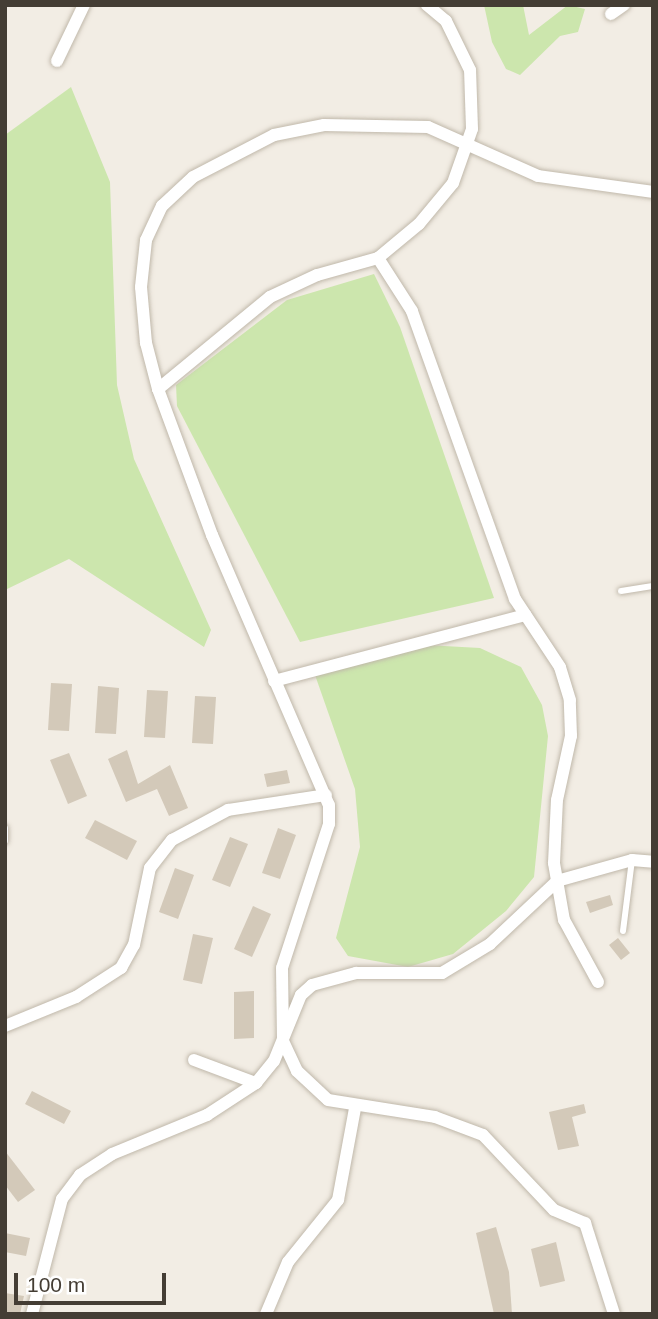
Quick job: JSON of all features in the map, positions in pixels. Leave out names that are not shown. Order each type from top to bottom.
[{"type":"street","points":[[57,61],[84,5]]},
{"type":"street","points":[[158,389],[270,298],[317,275],[377,258],[419,224],[453,183],[467,142],[470,70],[446,21],[427,5]]},
{"type":"street","points":[[611,14],[624,5]]},
{"type":"street","points":[[614,1314],[585,1223],[554,1210],[483,1135],[435,1117],[355,1108],[310,1088],[283,1041],[282,968],[329,824],[326,794],[274,681],[158,389],[141,287],[146,240],[162,206],[193,177],[274,135],[324,125],[428,127],[467,142],[538,176],[653,192]]},
{"type":"street","points":[[377,258],[412,311],[515,599],[560,667],[570,699],[570,736],[557,800],[557,881],[564,920],[598,982]]},
{"type":"street","points":[[274,681],[526,615]]},
{"type":"street","points":[[5,1026],[76,997],[121,968],[134,945],[150,868],[172,840],[232,809],[326,794]]},
{"type":"street","points":[[33,1314],[62,1199],[80,1175],[111,1154],[207,1115],[256,1083],[283,1041],[301,995],[312,985],[356,973],[442,973],[491,944],[557,881],[632,860],[653,862]]},
{"type":"street","points":[[194,1060],[256,1083]]},
{"type":"street","points":[[266,1314],[288,1262],[338,1200],[355,1108]]},
{"type":"lane","points":[[621,591],[653,586]]},
{"type":"lane","points":[[5,828],[5,841]]},
{"type":"lane","points":[[623,931],[632,860]]},
{"type":"green space","points":[[484,5],[523,5],[529,35],[568,5],[585,9],[578,32],[560,36],[520,75],[506,69],[492,42]]},
{"type":"green space","points":[[71,87],[110,182],[117,385],[134,459],[211,630],[204,647],[69,559],[5,590],[5,135]]},
{"type":"green space","points":[[374,274],[400,327],[494,598],[300,642],[177,406],[176,385],[287,300]]},
{"type":"green space","points":[[426,645],[480,648],[521,667],[542,705],[548,736],[534,877],[506,911],[453,954],[408,967],[348,956],[336,938],[360,847],[355,789],[315,675]]},
{"type":"building","points":[[51,683],[72,684],[69,731],[48,730]]},
{"type":"building","points":[[98,686],[119,688],[116,734],[95,733]]},
{"type":"building","points":[[147,690],[168,691],[165,738],[144,737]]},
{"type":"building","points":[[195,696],[216,697],[213,744],[192,743]]},
{"type":"building","points":[[127,750],[138,784],[170,765],[188,808],[169,816],[157,789],[126,802],[108,759]]},
{"type":"building","points":[[69,753],[87,796],[68,804],[50,760]]},
{"type":"building","points":[[287,770],[290,783],[267,787],[264,774]]},
{"type":"building","points":[[95,820],[137,841],[127,860],[85,838]]},
{"type":"building","points":[[278,828],[296,835],[280,879],[262,873]]},
{"type":"building","points":[[230,837],[248,844],[230,887],[212,880]]},
{"type":"building","points":[[175,868],[194,875],[178,919],[159,912]]},
{"type":"building","points":[[610,895],[613,905],[590,913],[586,902]]},
{"type":"building","points":[[253,906],[271,914],[252,957],[234,949]]},
{"type":"building","points":[[193,934],[213,938],[202,984],[183,980]]},
{"type":"building","points":[[618,938],[630,953],[621,960],[609,945]]},
{"type":"building","points":[[254,991],[254,1038],[234,1039],[234,992]]},
{"type":"building","points":[[32,1091],[71,1111],[64,1124],[25,1104]]},
{"type":"building","points":[[584,1104],[586,1113],[572,1117],[579,1146],[558,1150],[549,1112]]},
{"type":"building","points":[[5,1151],[35,1190],[18,1202],[5,1185]]},
{"type":"building","points":[[496,1227],[509,1272],[512,1314],[494,1314],[476,1233]]},
{"type":"building","points":[[5,1233],[30,1238],[26,1256],[5,1252]]},
{"type":"building","points":[[556,1242],[565,1281],[540,1287],[531,1249]]},
{"type":"building","points":[[5,1293],[24,1296],[20,1314],[5,1312]]}]
